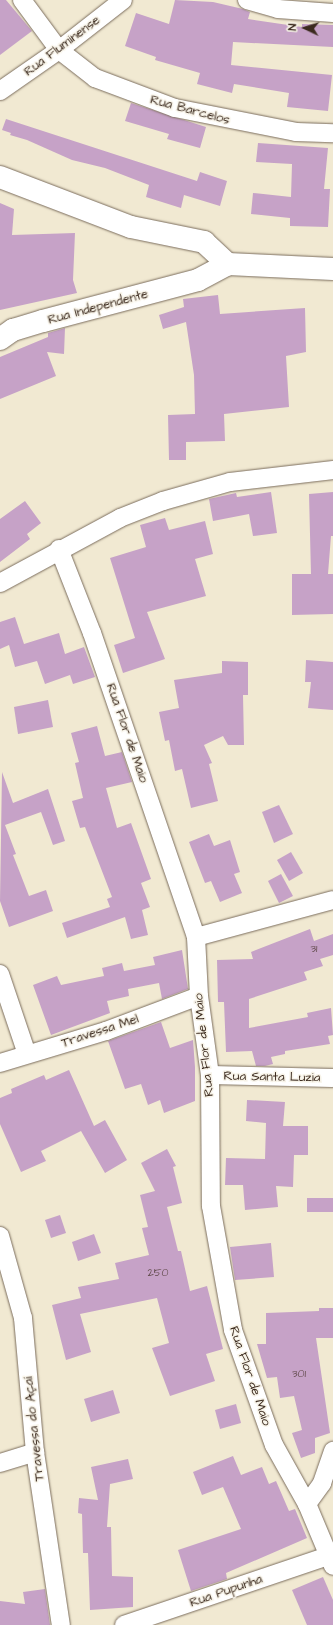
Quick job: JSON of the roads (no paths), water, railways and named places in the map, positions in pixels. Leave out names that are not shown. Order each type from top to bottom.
[{"type":"street","name":"Rua Barcelos","points":[[22,0],[59,50],[95,78],[175,108],[296,132],[333,133]]},
{"type":"street","name":"Rua Fluminense","points":[[0,91],[59,50],[123,0]]},
{"type":"street","points":[[247,0],[278,9],[333,13]]},
{"type":"street","points":[[0,177],[131,227],[204,242],[228,264],[333,269]]},
{"type":"street","name":"Rua Independente","points":[[0,339],[13,330],[198,280],[228,264]]},
{"type":"street","points":[[0,583],[59,549],[120,518],[163,501],[230,482],[333,470]]},
{"type":"street","name":"Rua Flor de Maio","points":[[59,549],[92,633],[196,937],[199,996],[210,1075],[211,1206],[233,1330],[274,1445],[307,1504],[331,1561]]},
{"type":"street","points":[[196,937],[333,900]]},
{"type":"street","points":[[0,974],[27,1054]]},
{"type":"street","name":"Travessa Mel","points":[[0,1063],[106,1031],[199,996]]},
{"type":"street","name":"Rua Santa Luzia","points":[[210,1075],[333,1078]]},
{"type":"street","name":"Travessa do Açaí","points":[[0,1236],[23,1318],[34,1452],[61,1625]]},
{"type":"street","points":[[307,1504],[322,1483],[333,1451]]},
{"type":"street","points":[[0,1463],[34,1452]]},
{"type":"street","name":"Rua Pupunha","points":[[124,1625],[331,1561]]}]
